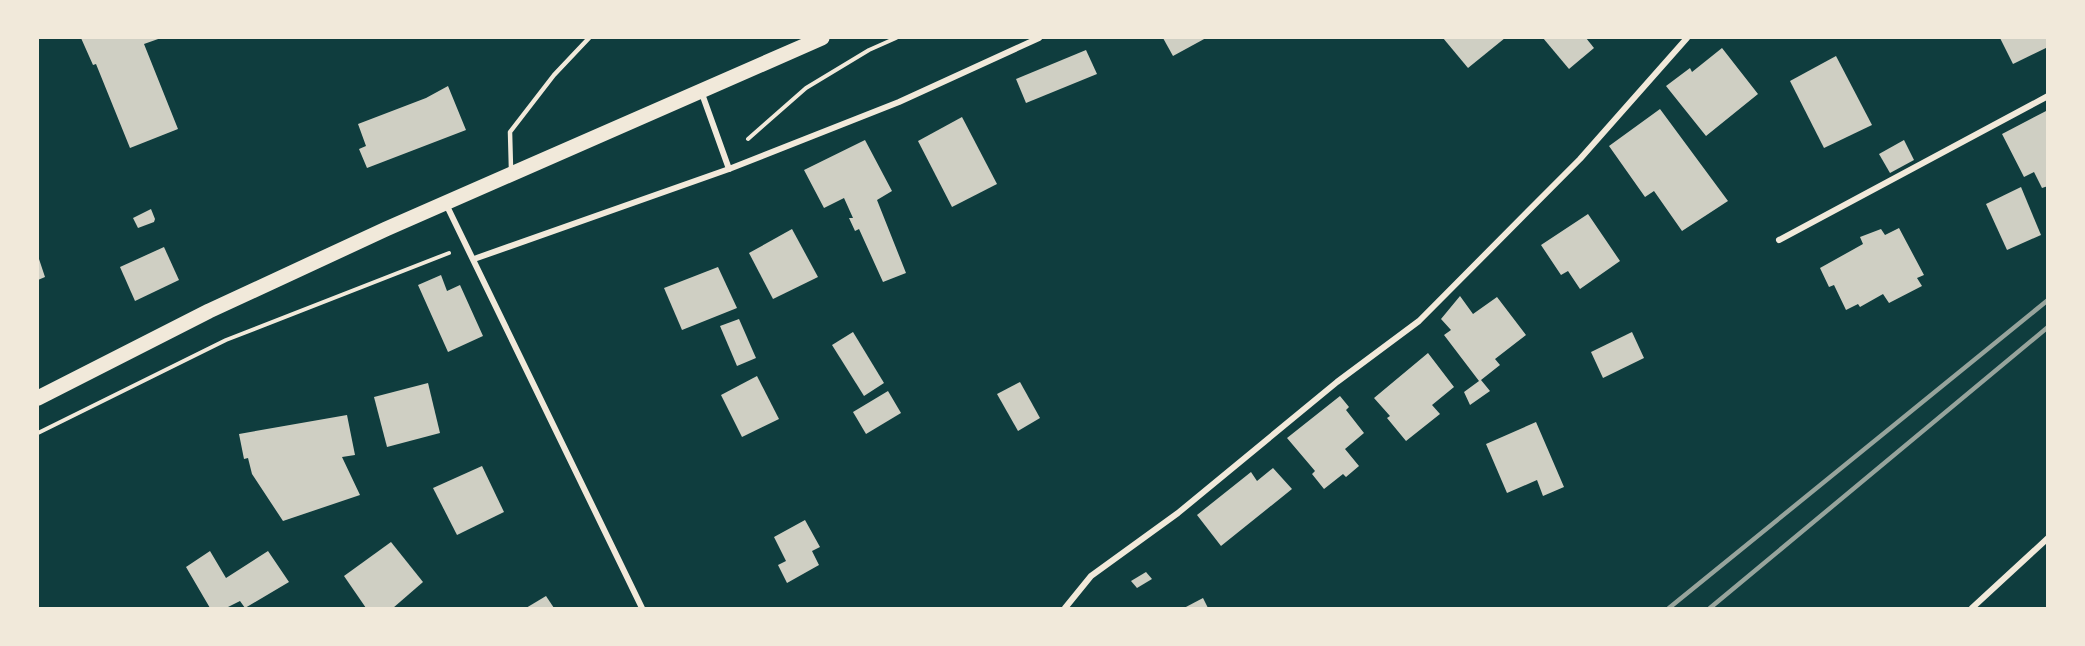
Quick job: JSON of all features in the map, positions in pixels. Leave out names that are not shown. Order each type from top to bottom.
[{"type":"main road","points":[[38,398],[209,311],[446,203],[822,38]]},
{"type":"street","points":[[474,259],[729,170],[899,102],[1039,38]]},
{"type":"street","points":[[1065,609],[1092,576],[1178,513],[1337,382],[1419,321],[1580,159],[1687,38]]},
{"type":"street","points":[[700,90],[729,170]]},
{"type":"street","points":[[1779,240],[2048,96]]},
{"type":"street","points":[[446,203],[642,609]]},
{"type":"street","points":[[1972,609],[2048,538]]},
{"type":"lane","points":[[512,175],[510,132],[555,75],[589,38]]},
{"type":"building","points":[[81,38],[161,38],[144,44],[178,129],[130,148],[96,64],[93,65]]},
{"type":"building","points":[[1163,38],[1206,38],[1173,56]]},
{"type":"building","points":[[1443,38],[1505,38],[1468,68]]},
{"type":"building","points":[[1543,38],[1586,38],[1594,48],[1569,69]]},
{"type":"building","points":[[2000,38],[2048,38],[2048,47],[2013,64]]},
{"type":"building","points":[[1722,48],[1758,94],[1706,136],[1666,86],[1690,68],[1692,72]]},
{"type":"building","points":[[1086,50],[1097,74],[1026,103],[1016,79]]},
{"type":"building","points":[[1836,56],[1872,125],[1824,148],[1790,81]]},
{"type":"building","points":[[448,86],[466,130],[367,168],[359,149],[366,146],[358,124],[426,98]]},
{"type":"building","points":[[1660,109],[1728,201],[1682,231],[1654,191],[1645,197],[1609,146]]},
{"type":"building","points":[[2048,110],[2048,186],[2042,188],[2034,172],[2024,177],[2002,134]]},
{"type":"building","points":[[962,117],[997,184],[952,207],[918,141]]},
{"type":"building","points":[[865,140],[892,191],[877,200],[906,273],[883,282],[859,229],[855,231],[849,218],[853,218],[844,198],[824,208],[804,170]]},
{"type":"building","points":[[1904,140],[1914,160],[1890,173],[1879,154]]},
{"type":"building","points":[[2021,187],[2041,235],[2007,250],[1986,204]]},
{"type":"building","points":[[151,209],[154,222],[138,228],[133,218]]},
{"type":"building","points":[[1588,214],[1620,261],[1580,289],[1568,271],[1561,275],[1541,245]]},
{"type":"building","points":[[1899,228],[1924,275],[1917,278],[1922,286],[1889,303],[1883,294],[1860,307],[1858,304],[1846,310],[1834,285],[1829,287],[1820,268],[1863,244],[1860,237],[1881,229],[1885,235]]},
{"type":"building","points":[[792,229],[818,277],[773,299],[749,253]]},
{"type":"building","points":[[164,247],[179,280],[135,301],[120,267]]},
{"type":"building","points":[[38,256],[45,277],[38,280]]},
{"type":"building","points":[[718,267],[737,308],[682,330],[664,288]]},
{"type":"building","points":[[441,275],[447,291],[460,285],[483,336],[448,352],[418,285]]},
{"type":"building","points":[[1460,296],[1473,314],[1497,297],[1526,335],[1495,359],[1500,365],[1481,380],[1490,391],[1470,405],[1464,392],[1479,381],[1444,335],[1451,330],[1441,319]]},
{"type":"building","points":[[739,319],[756,358],[737,366],[720,326]]},
{"type":"building","points":[[853,332],[884,383],[864,396],[832,345]]},
{"type":"building","points":[[1632,332],[1644,358],[1603,378],[1591,352]]},
{"type":"building","points":[[1428,353],[1454,387],[1432,405],[1440,414],[1406,441],[1387,418],[1390,416],[1374,398]]},
{"type":"building","points":[[757,376],[779,419],[742,437],[721,395]]},
{"type":"building","points":[[1020,382],[1040,418],[1018,431],[997,394]]},
{"type":"building","points":[[428,383],[440,433],[387,447],[374,397]]},
{"type":"building","points":[[888,391],[901,413],[866,434],[853,412]]},
{"type":"building","points":[[1340,396],[1349,407],[1346,410],[1364,433],[1345,449],[1359,466],[1346,477],[1343,474],[1324,489],[1312,474],[1315,471],[1287,438]]},
{"type":"building","points":[[347,415],[355,455],[342,457],[360,495],[283,521],[252,474],[248,458],[244,459],[239,434]]},
{"type":"building","points":[[1536,422],[1564,487],[1543,496],[1537,480],[1507,493],[1486,444]]},
{"type":"building","points":[[482,466],[504,512],[457,535],[433,488]]},
{"type":"building","points":[[1273,468],[1292,489],[1221,546],[1197,515],[1251,472],[1257,481]]},
{"type":"building","points":[[805,520],[820,547],[812,551],[819,565],[787,583],[778,565],[786,561],[774,537]]},
{"type":"building","points":[[391,542],[423,582],[393,608],[366,608],[344,576]]},
{"type":"building","points":[[210,551],[226,578],[268,551],[289,582],[245,608],[240,601],[226,608],[210,608],[186,567]]},
{"type":"building","points":[[1146,572],[1152,579],[1137,588],[1131,581]]},
{"type":"building","points":[[546,596],[554,608],[526,608]]},
{"type":"building","points":[[1203,598],[1208,608],[1184,608]]},
{"type":"railway","points":[[1669,608],[2048,300]]},
{"type":"railway","points":[[1710,608],[2048,327]]}]
